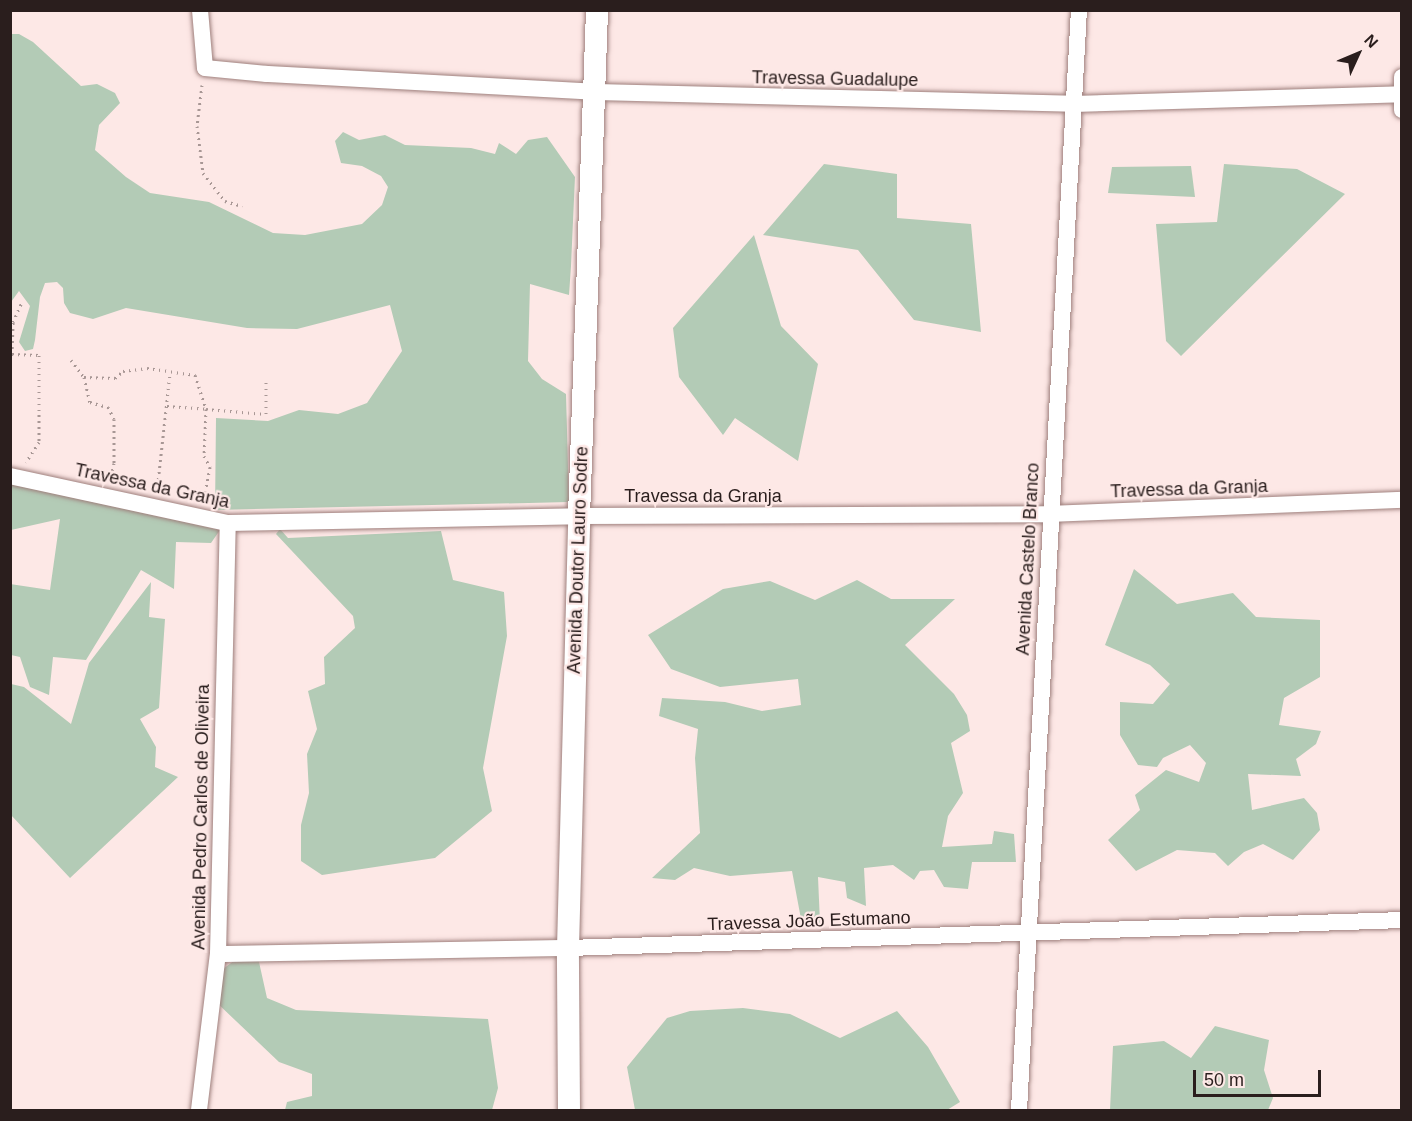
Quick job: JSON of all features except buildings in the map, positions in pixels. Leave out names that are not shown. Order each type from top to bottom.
[{"type":"street","points":[[200,10],[205,68]]},
{"type":"street","name":"Avenida Doutor Lauro Sodre","points":[[569,1110],[568,948],[579,516],[596,92],[597,10]]},
{"type":"street","name":"Avenida Castelo Branco","points":[[1019,1110],[1079,10]]},
{"type":"street","name":"Travessa Guadalupe","points":[[205,68],[267,74],[596,92],[1073,104],[1401,94]]},
{"type":"street","points":[[1401,77],[1401,110]]},
{"type":"street","name":"Travessa da Granja","points":[[18,477],[228,523],[579,516],[1050,514],[1401,500]]},
{"type":"street","name":"Avenida Pedro Carlos de Oliveira","points":[[199,1110],[218,954],[228,523]]},
{"type":"street","name":"Travessa João Estumano","points":[[218,954],[568,948],[1401,921]]},
{"type":"path","points":[[205,68],[198,107],[199,159],[212,187],[225,201],[242,206]]},
{"type":"path","points":[[10,361],[13,322],[22,302]]},
{"type":"path","points":[[12,354],[39,355],[39,442],[26,457],[18,477]]},
{"type":"path","points":[[71,360],[84,377],[90,402],[108,407],[114,419],[114,463],[105,496]]},
{"type":"path","points":[[84,377],[115,378],[123,371],[147,368],[170,374],[195,375],[206,409],[204,456],[210,467],[201,517]]},
{"type":"path","points":[[155,507],[170,374]]},
{"type":"path","points":[[167,406],[266,414],[266,378]]},
{"type":"green space","points":[[11,34],[19,34],[33,42],[81,86],[97,84],[115,93],[120,103],[99,125],[95,150],[126,177],[150,193],[209,202],[273,233],[305,235],[362,224],[382,205],[388,187],[381,176],[362,166],[341,163],[335,141],[343,132],[359,140],[385,135],[405,145],[471,148],[495,154],[499,143],[516,154],[528,140],[547,137],[575,177],[569,295],[530,284],[528,361],[542,379],[566,394],[569,502],[215,510],[216,418],[268,421],[299,410],[338,414],[367,403],[402,351],[390,305],[297,329],[247,328],[126,308],[93,319],[70,313],[64,303],[63,288],[57,282],[45,283],[40,297],[33,349],[25,351],[19,342],[30,306],[19,291],[11,302]]},
{"type":"green space","points":[[824,164],[897,174],[897,218],[971,224],[981,332],[914,320],[858,250],[763,235]]},
{"type":"green space","points":[[1224,164],[1297,169],[1345,194],[1181,356],[1166,341],[1156,224],[1217,222]]},
{"type":"green space","points":[[1191,166],[1195,197],[1108,193],[1112,167]]},
{"type":"green space","points":[[754,235],[781,326],[818,364],[798,461],[735,418],[723,435],[679,377],[673,328]]},
{"type":"green space","points":[[11,484],[220,530],[211,543],[176,542],[174,589],[141,570],[86,660],[53,657],[49,695],[30,687],[20,657],[11,655],[10,584],[50,590],[60,519],[11,530]]},
{"type":"green space","points":[[280,529],[288,538],[441,531],[453,580],[504,592],[507,636],[483,768],[492,811],[435,858],[322,875],[301,861],[301,825],[309,793],[307,754],[317,729],[308,691],[325,684],[324,657],[355,628],[353,616],[276,534]]},
{"type":"green space","points":[[1134,569],[1177,604],[1233,593],[1256,617],[1320,620],[1320,677],[1284,698],[1279,725],[1321,731],[1316,744],[1296,759],[1301,776],[1248,774],[1252,810],[1304,798],[1317,813],[1320,830],[1293,860],[1263,844],[1244,852],[1228,866],[1215,853],[1177,850],[1136,871],[1108,840],[1140,810],[1135,795],[1166,770],[1199,782],[1206,763],[1190,745],[1163,758],[1157,767],[1138,765],[1120,735],[1120,702],[1153,704],[1170,684],[1150,665],[1105,645]]},
{"type":"green space","points":[[857,580],[891,599],[955,599],[905,645],[954,694],[967,715],[970,731],[951,743],[963,793],[948,816],[942,847],[992,844],[994,831],[1014,834],[1016,862],[972,862],[968,889],[944,887],[934,870],[920,871],[914,880],[893,865],[864,868],[866,906],[847,898],[845,882],[818,877],[820,923],[801,919],[792,871],[730,876],[694,868],[675,880],[652,878],[700,833],[695,758],[698,729],[659,716],[662,698],[725,702],[762,711],[801,705],[798,679],[720,687],[671,669],[648,635],[723,589],[770,581],[815,600]]},
{"type":"green space","points":[[151,582],[149,617],[165,619],[159,708],[140,719],[156,747],[155,767],[178,777],[70,878],[11,815],[11,684],[24,687],[71,724],[89,663]]},
{"type":"green space","points":[[257,953],[267,998],[296,1010],[488,1019],[498,1088],[492,1110],[285,1110],[287,1102],[312,1096],[312,1074],[279,1062],[215,1001],[219,972],[235,960]]},
{"type":"green space","points":[[743,1008],[790,1014],[840,1038],[897,1011],[928,1047],[960,1102],[947,1110],[635,1110],[627,1067],[667,1018],[690,1011]]},
{"type":"green space","points":[[1215,1026],[1269,1040],[1264,1070],[1273,1098],[1268,1110],[1110,1110],[1113,1046],[1164,1041],[1191,1058]]}]
